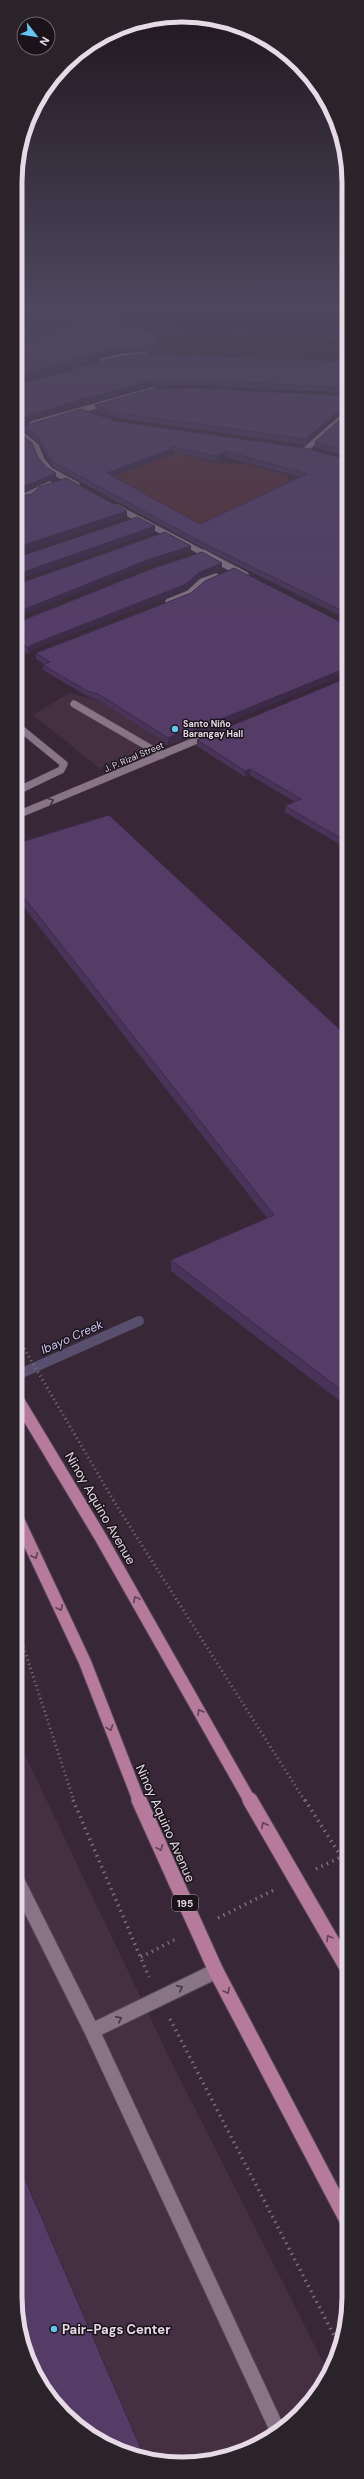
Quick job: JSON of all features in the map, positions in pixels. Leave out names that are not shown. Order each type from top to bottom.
[{"type":"main road","name":"Ninoy Aquino Avenue","points":[[22,1406],[90,1517],[294,1880],[342,1959]]},
{"type":"main road","name":"Ninoy Aquino Avenue","points":[[22,1528],[85,1662],[131,1783],[216,1971],[342,2211]]},
{"type":"street","points":[[306,449],[332,426]]},
{"type":"street","points":[[22,435],[36,446],[42,460],[50,470],[84,489]]},
{"type":"street","points":[[298,448],[313,451]]},
{"type":"street","points":[[22,497],[31,494],[37,488],[67,479]]},
{"type":"street","points":[[111,504],[252,579]]},
{"type":"street","points":[[128,520],[136,518]]},
{"type":"street","points":[[157,536],[164,533]]},
{"type":"street","points":[[194,555],[202,553]]},
{"type":"street","points":[[226,572],[233,569]]},
{"type":"street","points":[[159,606],[189,594],[202,582],[220,575]]},
{"type":"street","points":[[74,704],[162,755]]},
{"type":"street","points":[[22,730],[64,764],[61,770],[22,789]]},
{"type":"street","name":"J. P. Rizal Street","points":[[22,813],[219,731]]},
{"type":"street","points":[[22,1891],[92,2032],[276,2426]]},
{"type":"street","points":[[92,2032],[216,1971]]},
{"type":"path","points":[[22,1346],[115,1503],[341,1857],[141,1957]]},
{"type":"shaded area","points":[[176,453],[217,463],[245,464],[288,475],[289,484],[205,531],[112,477]]},
{"type":"shaded area","points":[[69,693],[214,729],[99,768],[33,715]]},
{"type":"shaded area","points":[[22,1749],[168,2055],[325,2367],[315,2386],[295,2410],[262,2436],[233,2449],[203,2456],[161,2456],[131,2449],[101,2435],[22,2309]]},
{"type":"building","points":[[24,426],[148,426],[305,448],[342,458],[342,611],[203,543],[52,461],[39,438]],"holes":[[[173,447],[217,456],[225,451],[307,474],[200,524],[107,473],[169,450]]]},
{"type":"building","points":[[209,426],[321,426],[305,439]]},
{"type":"building","points":[[333,426],[342,426],[342,449],[315,442]]},
{"type":"building","points":[[22,435],[32,443],[38,457],[46,467],[56,473],[22,487]]},
{"type":"building","points":[[66,478],[127,511],[22,546],[22,496],[32,494],[39,487]]},
{"type":"building","points":[[137,517],[155,526],[22,573],[22,556]]},
{"type":"building","points":[[165,532],[191,546],[147,560],[22,610],[22,583]]},
{"type":"building","points":[[202,552],[222,563],[200,572],[186,584],[31,645],[28,648],[22,644],[22,621],[151,569]]},
{"type":"building","points":[[234,568],[342,622],[342,670],[187,733],[183,731],[168,738],[98,694],[87,691],[43,665],[50,662],[36,653],[191,593],[205,581]]},
{"type":"building","points":[[342,680],[342,839],[285,806],[301,799],[250,769],[245,771],[197,740]]},
{"type":"building","points":[[109,815],[342,1031],[342,1391],[171,1260],[274,1215],[22,895],[22,842]]},
{"type":"building","name":"Pair-Pags Center","points":[[22,2172],[142,2452],[121,2445],[102,2436],[85,2424],[69,2410],[55,2394],[43,2377],[34,2358],[27,2338],[22,2307]]},
{"type":"waterway","name":"Ibayo Creek","points":[[22,1373],[139,1321]]},
{"type":"place","name":"Santo Niño Barangay Hall","points":[[175,729]]},
{"type":"place","name":"Pair-Pags Center","points":[[54,2329]]}]
